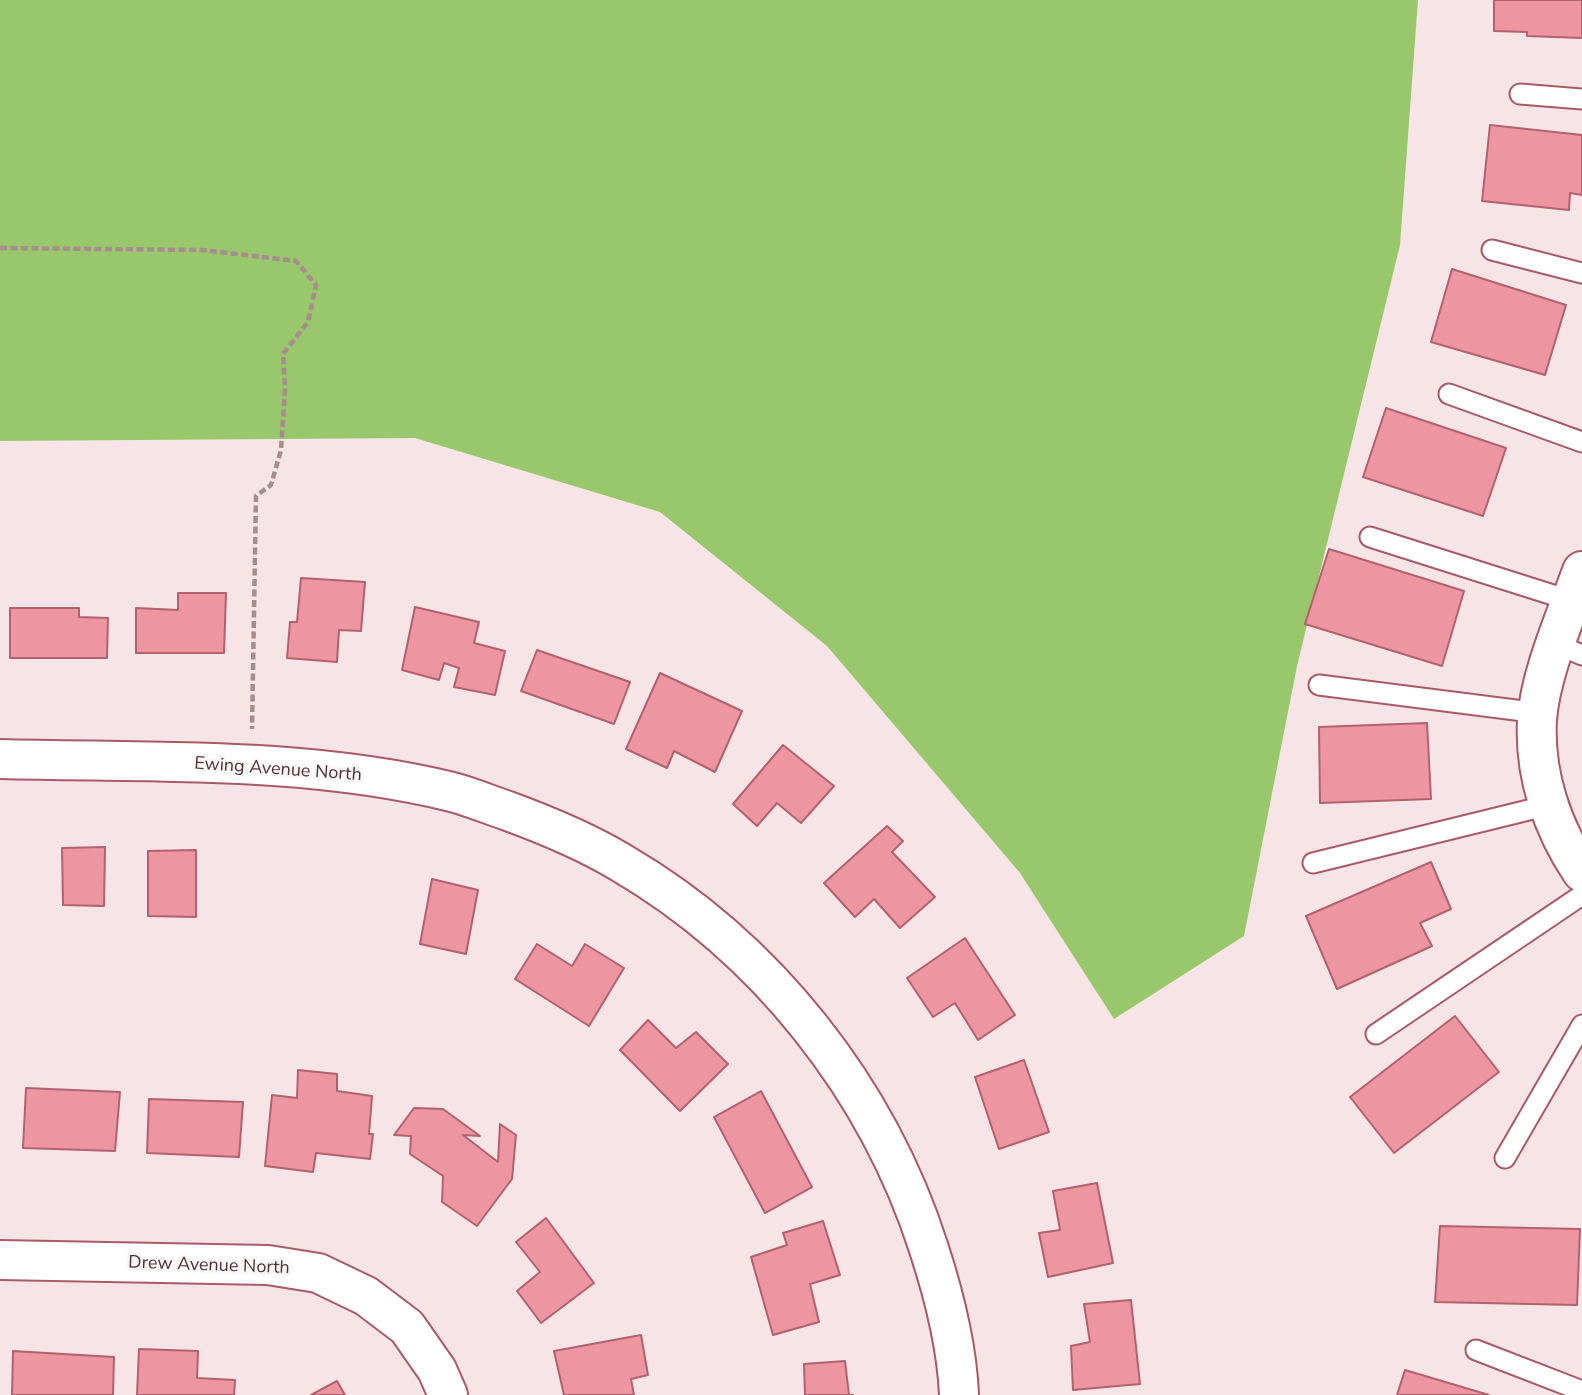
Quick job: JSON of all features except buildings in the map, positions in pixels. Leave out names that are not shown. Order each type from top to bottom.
[{"type":"street","points":[[1577,587],[1569,649],[1548,669],[1539,713],[1540,774],[1555,825],[1582,872]]},
{"type":"street","name":"Ewing Avenue North","points":[[0,760],[279,766],[367,775],[455,793],[539,823],[620,861],[694,912],[762,971],[823,1042],[873,1119],[914,1204],[943,1292],[959,1395]]},
{"type":"street","name":"Drew Avenue North","points":[[0,1260],[268,1265],[318,1273],[366,1296],[407,1327],[437,1370],[448,1395]]},
{"type":"lane","points":[[1520,94],[1582,99]]},
{"type":"lane","points":[[1492,250],[1582,273]]},
{"type":"lane","points":[[1450,394],[1582,442]]},
{"type":"lane","points":[[1370,537],[1577,587]]},
{"type":"lane","points":[[1319,685],[1539,713]]},
{"type":"lane","points":[[1313,863],[1549,806]]},
{"type":"lane","points":[[1376,1034],[1582,895]]},
{"type":"lane","points":[[1505,1158],[1582,1025]]},
{"type":"lane","points":[[1476,1350],[1582,1391]]},
{"type":"path","points":[[0,248],[203,250],[296,261],[316,285],[308,322],[284,354],[281,450],[271,485],[256,496],[251,765]]},
{"type":"green space","points":[[0,0],[1418,0],[1400,245],[1297,666],[1244,936],[1114,1019],[1020,873],[827,646],[660,512],[415,438],[0,441]]}]
